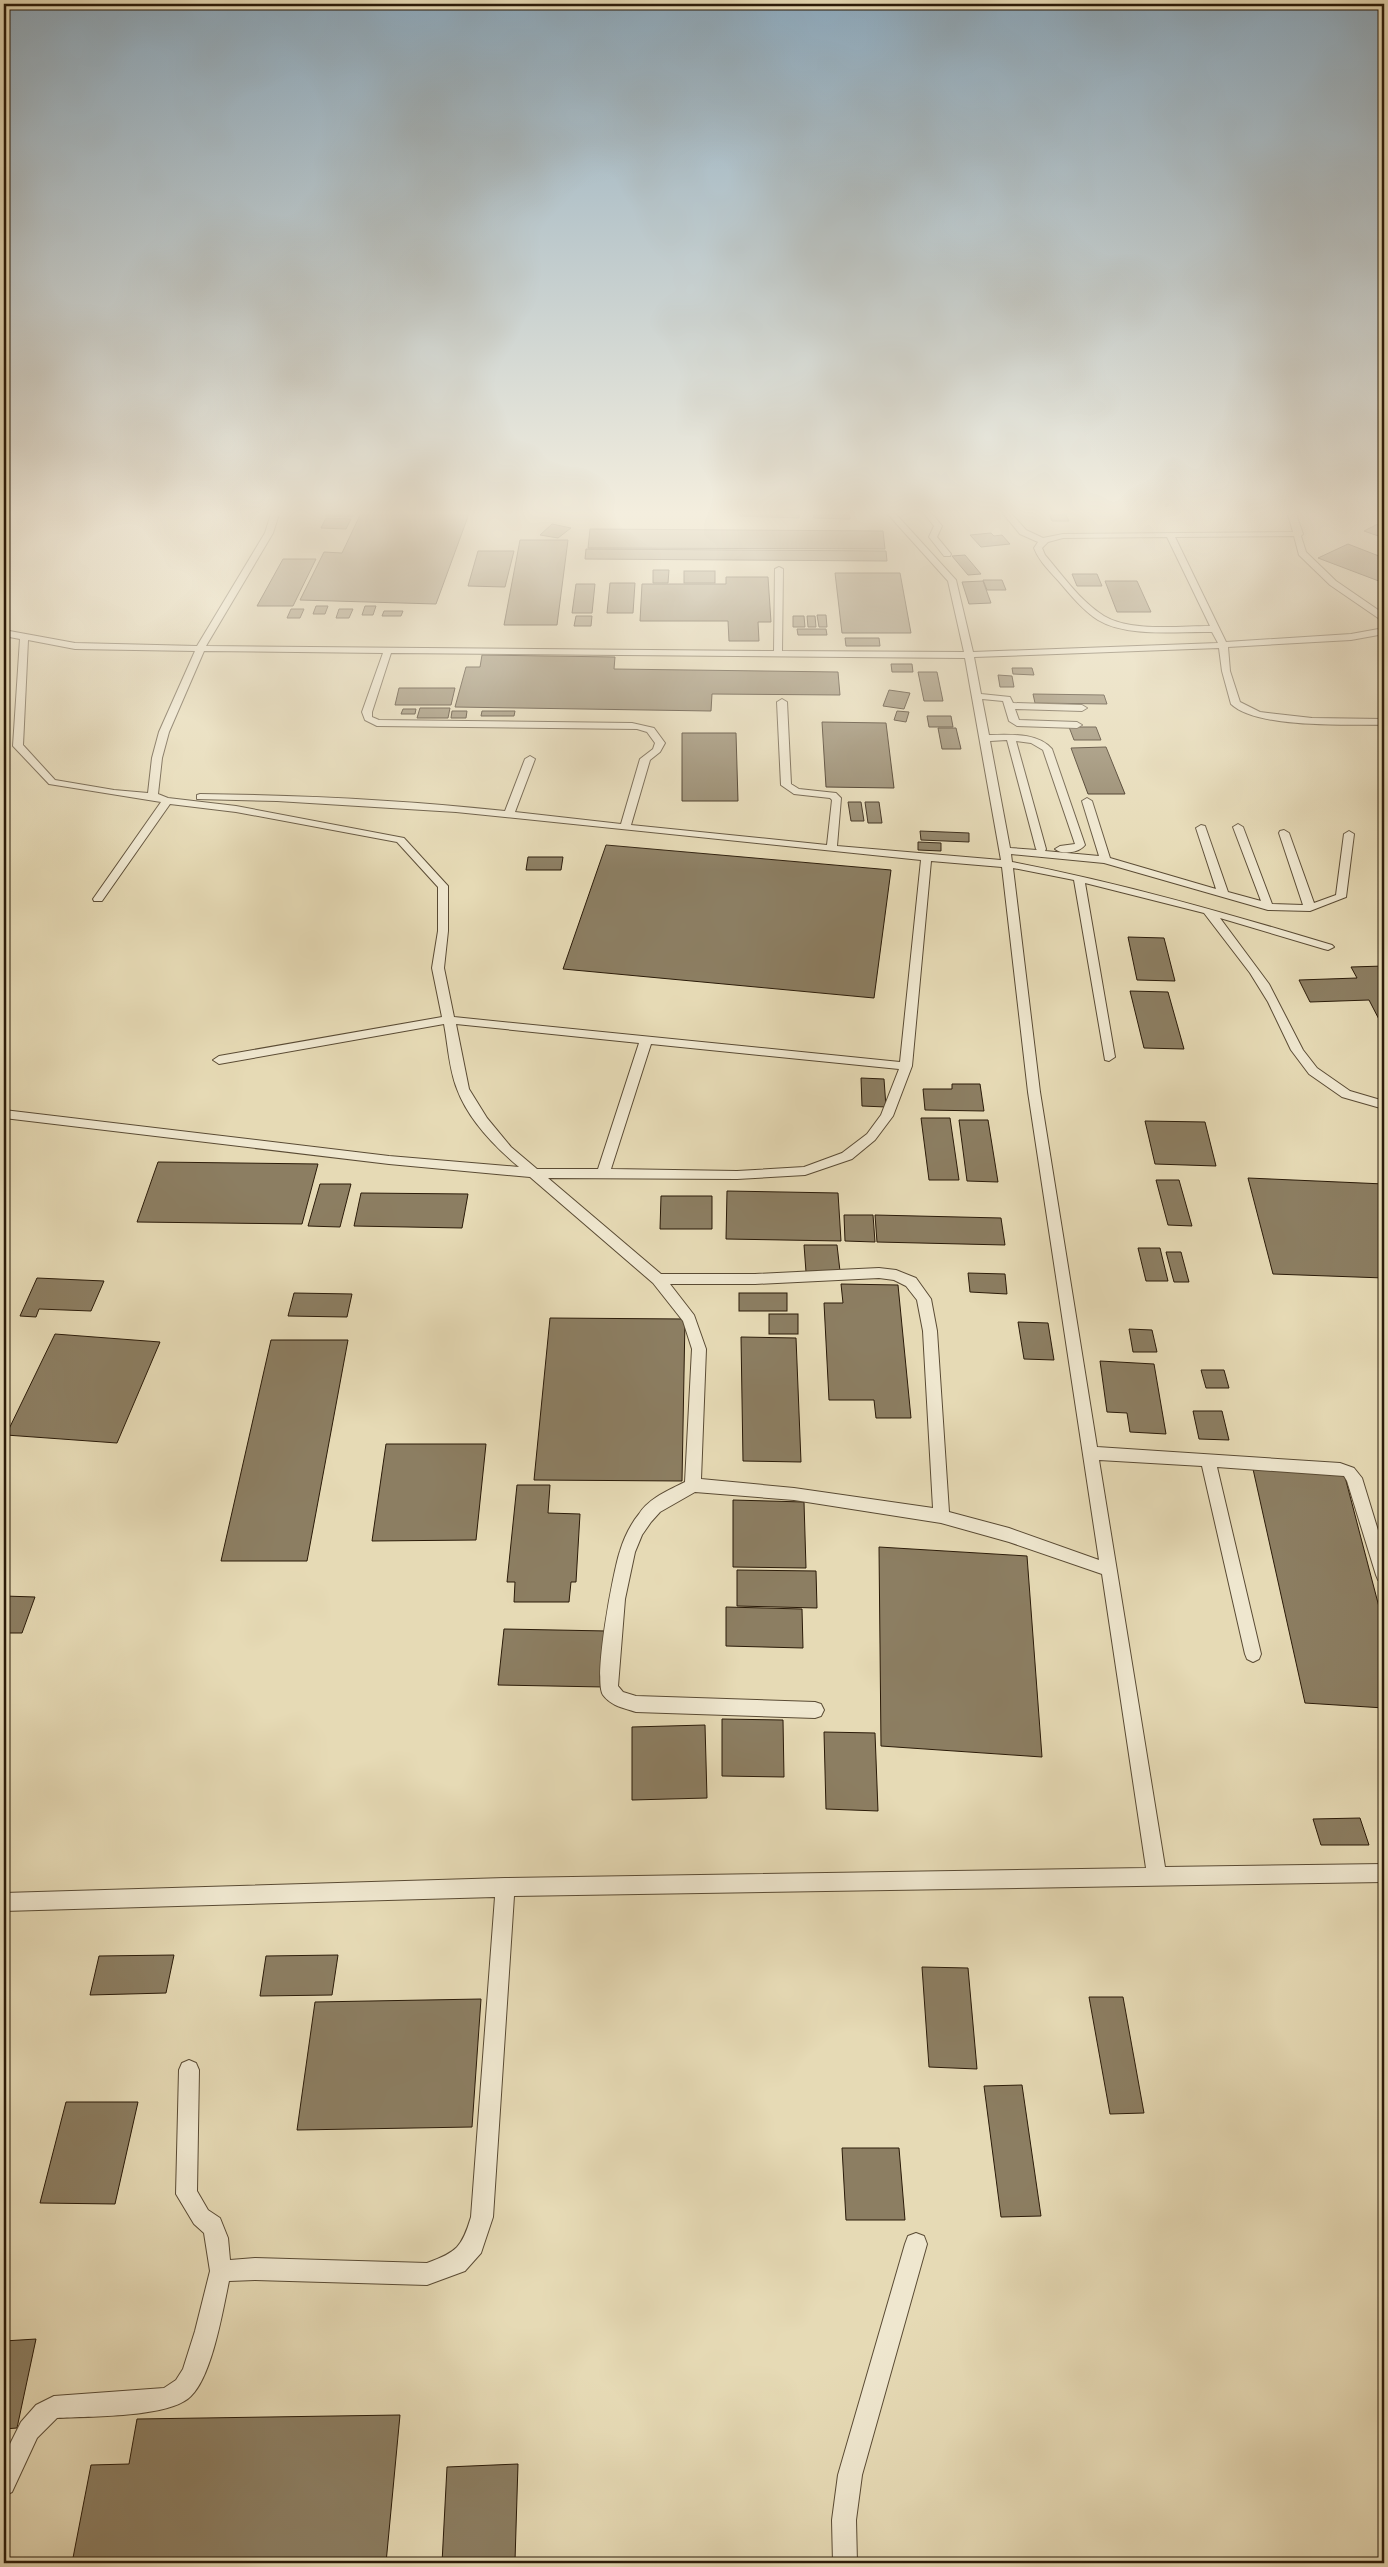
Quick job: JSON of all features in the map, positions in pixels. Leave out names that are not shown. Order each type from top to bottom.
[{"type":"lane","points":[[153,797],[157,758],[164,732],[201,647],[211,631]]},
{"type":"lane","points":[[778,631],[778,653]]},
{"type":"lane","points":[[964,631],[1007,864],[1034,1092],[1157,1876]]},
{"type":"lane","points":[[1217,631],[1223,645],[1226,671],[1236,704],[1258,715],[1312,721],[1384,722]]},
{"type":"lane","points":[[4,634],[75,646],[969,655],[1223,645],[1351,637],[1384,631]]},
{"type":"lane","points":[[24,638],[18,746],[52,782],[114,794],[153,797],[277,798],[509,815],[832,849],[1007,864],[1079,878],[1209,911],[1328,947]]},
{"type":"lane","points":[[388,650],[367,712],[368,718],[377,723],[643,726],[652,730],[657,735],[660,743],[657,750],[645,759],[642,782],[636,790],[625,827]]},
{"type":"lane","points":[[976,696],[1007,699],[1014,721],[1017,723],[1077,725]]},
{"type":"lane","points":[[782,702],[786,784],[792,790],[833,796],[837,800],[832,849]]},
{"type":"lane","points":[[1010,706],[1082,708]]},
{"type":"lane","points":[[984,738],[1011,738],[1041,743],[1048,749],[1080,845],[1071,849],[1004,848]]},
{"type":"lane","points":[[1011,738],[1041,849]]},
{"type":"lane","points":[[509,815],[530,759]]},
{"type":"lane","points":[[153,797],[167,801],[236,810],[400,840],[443,886],[444,931],[438,968],[463,1089],[472,1105],[482,1121],[507,1150],[658,1280],[688,1319],[699,1348],[692,1485]]},
{"type":"lane","points":[[98,899],[167,801]]},
{"type":"lane","points":[[1087,801],[1105,860]]},
{"type":"lane","points":[[1238,827],[1268,907]]},
{"type":"lane","points":[[1200,828],[1223,893]]},
{"type":"lane","points":[[1284,832],[1310,908]]},
{"type":"lane","points":[[1004,848],[1105,860],[1268,907],[1310,908],[1342,897],[1349,834]]},
{"type":"lane","points":[[4,1114],[388,1160],[535,1173],[737,1175],[804,1171],[847,1156],[871,1137],[887,1116],[906,1066],[926,857]]},
{"type":"lane","points":[[1079,878],[1109,1057]]},
{"type":"lane","points":[[1209,911],[1253,966],[1271,997],[1297,1052],[1318,1075],[1339,1091],[1370,1103],[1384,1104]]},
{"type":"lane","points":[[219,1060],[448,1020],[906,1066]]},
{"type":"lane","points":[[603,1174],[646,1040]]},
{"type":"lane","points":[[658,1280],[764,1279],[879,1273],[896,1275],[911,1282],[924,1299],[930,1331],[941,1516]]},
{"type":"lane","points":[[1091,1453],[1329,1467],[1349,1472],[1354,1478],[1384,1575]]},
{"type":"lane","points":[[1208,1460],[1253,1654]]},
{"type":"lane","points":[[815,1710],[636,1704],[617,1698],[609,1688],[611,1648],[621,1584],[632,1535],[645,1516],[692,1485],[794,1494],[941,1516],[1109,1570]]},
{"type":"lane","points":[[4,1902],[505,1887],[1384,1873]]},
{"type":"lane","points":[[221,2271],[255,2269],[427,2274],[457,2263],[473,2245],[482,2217],[505,1887]]},
{"type":"lane","points":[[4,2484],[28,2429],[41,2414],[54,2407],[164,2399],[180,2392],[188,2384],[196,2367],[221,2271],[216,2238],[212,2226],[201,2217],[186,2194],[190,2070]]},
{"type":"lane","points":[[846,2563],[844,2520],[850,2475],[916,2244]]},
{"type":"building","points":[[728,631],[758,631],[759,641],[729,641]]},
{"type":"building","points":[[797,631],[826,631],[827,635],[798,635]]},
{"type":"building","points":[[842,631],[911,631],[911,633],[842,633]]},
{"type":"building","points":[[845,638],[879,638],[880,646],[846,646]]},
{"type":"building","points":[[482,655],[615,657],[614,669],[838,672],[840,695],[712,694],[711,711],[455,707],[466,667],[480,667]]},
{"type":"building","points":[[891,664],[912,664],[913,672],[892,672]]},
{"type":"building","points":[[1012,668],[1032,668],[1034,675],[1013,674]]},
{"type":"building","points":[[918,672],[937,672],[943,701],[924,701]]},
{"type":"building","points":[[998,675],[1012,676],[1014,687],[1000,687]]},
{"type":"building","points":[[399,688],[455,688],[451,705],[395,705]]},
{"type":"building","points":[[889,690],[910,693],[904,709],[883,706]]},
{"type":"building","points":[[1033,694],[1104,695],[1107,704],[1035,703]]},
{"type":"building","points":[[420,708],[450,708],[448,718],[417,718]]},
{"type":"building","points":[[403,709],[416,709],[415,714],[401,714]]},
{"type":"building","points":[[452,711],[467,711],[466,718],[451,718]]},
{"type":"building","points":[[482,711],[515,711],[514,716],[481,716]]},
{"type":"building","points":[[897,711],[909,712],[906,722],[894,720]]},
{"type":"building","points":[[927,716],[951,716],[953,727],[929,727]]},
{"type":"building","points":[[822,722],[886,723],[894,788],[826,787]]},
{"type":"building","points":[[1069,727],[1096,727],[1101,740],[1074,740]]},
{"type":"building","points":[[938,728],[956,728],[961,749],[942,749]]},
{"type":"building","points":[[682,733],[736,733],[738,801],[682,801]]},
{"type":"building","points":[[1106,747],[1125,794],[1088,794],[1071,748]]},
{"type":"building","points":[[848,802],[861,802],[864,821],[851,821]]},
{"type":"building","points":[[865,802],[879,802],[882,823],[868,823]]},
{"type":"building","points":[[920,831],[969,833],[969,842],[921,840]]},
{"type":"building","points":[[918,842],[941,843],[941,851],[918,850]]},
{"type":"building","points":[[606,845],[891,870],[874,998],[563,969]]},
{"type":"building","points":[[528,857],[563,857],[561,870],[526,870]]},
{"type":"building","points":[[1128,937],[1164,938],[1175,981],[1137,980]]},
{"type":"building","points":[[1384,966],[1384,1029],[1369,1000],[1310,1002],[1299,980],[1357,978],[1351,967]]},
{"type":"building","points":[[1130,991],[1168,992],[1184,1049],[1144,1048]]},
{"type":"building","points":[[861,1078],[884,1079],[886,1107],[862,1106]]},
{"type":"building","points":[[952,1084],[980,1084],[984,1111],[925,1110],[923,1089],[952,1089]]},
{"type":"building","points":[[921,1118],[950,1118],[959,1180],[929,1180]]},
{"type":"building","points":[[959,1120],[988,1120],[998,1182],[967,1181]]},
{"type":"building","points":[[1145,1121],[1205,1122],[1216,1166],[1155,1164]]},
{"type":"building","points":[[158,1162],[318,1164],[302,1224],[137,1222]]},
{"type":"building","points":[[1248,1178],[1384,1184],[1384,1278],[1273,1274]]},
{"type":"building","points":[[1156,1180],[1179,1180],[1192,1226],[1168,1225]]},
{"type":"building","points":[[320,1184],[351,1184],[340,1227],[308,1226]]},
{"type":"building","points":[[727,1191],[838,1193],[841,1241],[726,1239]]},
{"type":"building","points":[[361,1193],[468,1194],[462,1228],[354,1226]]},
{"type":"building","points":[[661,1196],[712,1196],[712,1229],[660,1229]]},
{"type":"building","points":[[844,1215],[873,1215],[875,1242],[845,1241]]},
{"type":"building","points":[[875,1215],[1001,1218],[1005,1245],[877,1242]]},
{"type":"building","points":[[804,1245],[837,1245],[840,1271],[806,1272]]},
{"type":"building","points":[[1138,1248],[1160,1248],[1168,1281],[1146,1281]]},
{"type":"building","points":[[1166,1252],[1181,1252],[1189,1282],[1174,1282]]},
{"type":"building","points":[[968,1273],[1005,1274],[1007,1294],[970,1292]]},
{"type":"building","points":[[37,1278],[104,1281],[91,1311],[39,1309],[36,1317],[20,1316]]},
{"type":"building","points":[[841,1284],[898,1285],[911,1418],[876,1418],[874,1400],[829,1400],[824,1303],[843,1303]]},
{"type":"building","points":[[294,1293],[352,1294],[347,1317],[288,1316]]},
{"type":"building","points":[[739,1293],[787,1293],[787,1311],[739,1311]]},
{"type":"building","points":[[769,1314],[798,1314],[798,1334],[769,1334]]},
{"type":"building","points":[[550,1318],[685,1319],[682,1481],[534,1480]]},
{"type":"building","points":[[1018,1322],[1048,1323],[1054,1360],[1024,1359]]},
{"type":"building","points":[[1129,1329],[1152,1330],[1157,1352],[1133,1352]]},
{"type":"building","points":[[55,1334],[160,1342],[117,1443],[6,1435]]},
{"type":"building","points":[[741,1337],[796,1338],[801,1462],[743,1461]]},
{"type":"building","points":[[271,1340],[348,1340],[307,1561],[221,1561]]},
{"type":"building","points":[[1100,1361],[1154,1364],[1166,1434],[1130,1432],[1127,1413],[1107,1412]]},
{"type":"building","points":[[1201,1370],[1224,1370],[1229,1388],[1206,1388]]},
{"type":"building","points":[[1193,1411],[1222,1411],[1229,1440],[1199,1439]]},
{"type":"building","points":[[386,1444],[486,1444],[476,1540],[372,1541]]},
{"type":"building","points":[[1253,1469],[1344,1473],[1384,1626],[1384,1708],[1305,1703]]},
{"type":"building","points":[[517,1485],[550,1485],[548,1513],[580,1514],[576,1582],[571,1582],[569,1602],[514,1602],[515,1582],[507,1582]]},
{"type":"building","points":[[733,1500],[804,1502],[806,1568],[733,1567]]},
{"type":"building","points":[[879,1547],[1027,1556],[1042,1757],[881,1746]]},
{"type":"building","points":[[737,1570],[816,1571],[817,1608],[737,1606]]},
{"type":"building","points":[[4,1596],[35,1597],[22,1633],[4,1633]]},
{"type":"building","points":[[726,1607],[802,1609],[803,1648],[726,1646]]},
{"type":"building","points":[[504,1629],[607,1631],[604,1687],[498,1685]]},
{"type":"building","points":[[722,1719],[783,1720],[784,1777],[722,1776]]},
{"type":"building","points":[[705,1725],[707,1798],[632,1800],[632,1727]]},
{"type":"building","points":[[824,1732],[875,1733],[878,1811],[826,1809]]},
{"type":"building","points":[[1360,1818],[1369,1845],[1321,1845],[1313,1819]]},
{"type":"building","points":[[174,1955],[166,1993],[90,1995],[99,1956]]},
{"type":"building","points":[[338,1955],[332,1995],[260,1996],[266,1956]]},
{"type":"building","points":[[922,1967],[968,1968],[977,2069],[929,2067]]},
{"type":"building","points":[[1089,1997],[1123,1997],[1144,2113],[1110,2114]]},
{"type":"building","points":[[481,1999],[472,2127],[297,2130],[315,2002]]},
{"type":"building","points":[[1022,2085],[1041,2216],[1001,2217],[984,2086]]},
{"type":"building","points":[[66,2102],[138,2102],[115,2204],[40,2203]]},
{"type":"building","points":[[842,2148],[899,2148],[905,2220],[846,2220]]},
{"type":"building","points":[[36,2339],[17,2428],[4,2429],[4,2341]]},
{"type":"building","points":[[400,2415],[386,2563],[72,2563],[91,2465],[129,2464],[137,2419]]},
{"type":"building","points":[[518,2464],[515,2561],[442,2563],[447,2467]]}]
